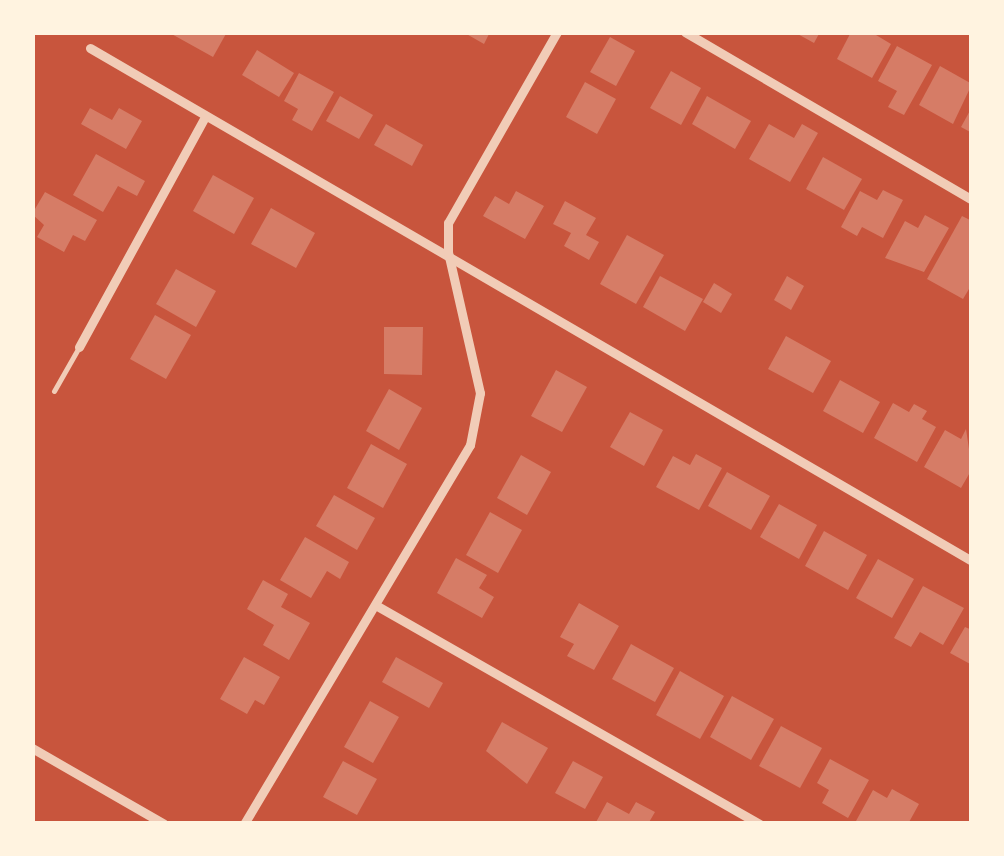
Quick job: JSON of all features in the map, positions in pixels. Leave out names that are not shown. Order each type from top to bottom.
[{"type":"street","points":[[244,824],[457,475],[476,420],[480,393],[448,252],[448,223],[558,32]]},
{"type":"street","points":[[685,32],[972,200]]},
{"type":"street","points":[[90,48],[205,117],[448,252],[972,561]]},
{"type":"street","points":[[79,347],[205,117]]},
{"type":"street","points":[[379,606],[759,824]]},
{"type":"street","points":[[32,748],[164,824]]},
{"type":"lane","points":[[54,391],[79,347]]},
{"type":"building","points":[[168,32],[227,32],[213,57]]},
{"type":"building","points":[[463,32],[490,32],[484,44]]},
{"type":"building","points":[[794,32],[820,32],[814,43]]},
{"type":"building","points":[[851,32],[871,32],[891,44],[872,78],[837,59]]},
{"type":"building","points":[[610,37],[635,51],[616,86],[590,72]]},
{"type":"building","points":[[897,46],[932,65],[904,115],[888,107],[897,91],[878,81]]},
{"type":"building","points":[[257,50],[294,73],[279,97],[242,75]]},
{"type":"building","points":[[940,66],[972,84],[953,124],[919,105]]},
{"type":"building","points":[[671,71],[701,88],[681,125],[650,108]]},
{"type":"building","points":[[299,73],[334,92],[312,131],[292,120],[298,109],[284,101]]},
{"type":"building","points":[[585,82],[616,99],[597,134],[566,117]]},
{"type":"building","points":[[340,96],[373,115],[359,139],[326,121]]},
{"type":"building","points":[[707,96],[751,121],[735,149],[692,124]]},
{"type":"building","points":[[972,107],[972,133],[961,127]]},
{"type":"building","points":[[90,108],[112,120],[119,108],[142,121],[126,149],[81,124]]},
{"type":"building","points":[[386,124],[423,145],[412,166],[374,145]]},
{"type":"building","points":[[769,124],[794,138],[802,124],[818,133],[790,182],[749,159]]},
{"type":"building","points":[[96,154],[145,181],[137,196],[118,186],[103,212],[73,195]]},
{"type":"building","points":[[823,157],[862,179],[844,210],[806,189]]},
{"type":"building","points":[[213,175],[254,198],[234,234],[193,211]]},
{"type":"building","points":[[883,190],[903,200],[883,238],[862,227],[857,236],[841,227],[860,191],[877,200]]},
{"type":"building","points":[[516,191],[544,206],[525,239],[483,216],[495,196],[509,204]]},
{"type":"building","points":[[45,192],[97,220],[85,241],[73,235],[64,252],[37,237],[44,225],[32,214]]},
{"type":"building","points":[[565,201],[596,218],[586,235],[599,242],[589,260],[564,246],[571,233],[553,224]]},
{"type":"building","points":[[271,208],[315,233],[296,268],[251,244]]},
{"type":"building","points":[[925,215],[949,228],[924,272],[885,258],[905,221],[918,228]]},
{"type":"building","points":[[962,216],[972,221],[972,284],[963,299],[927,279]]},
{"type":"building","points":[[627,235],[664,255],[636,304],[600,284]]},
{"type":"building","points":[[176,269],[216,291],[196,327],[156,304]]},
{"type":"building","points":[[660,276],[703,299],[685,331],[643,307]]},
{"type":"building","points":[[787,276],[804,286],[791,310],[774,300]]},
{"type":"building","points":[[714,283],[732,294],[721,313],[703,302]]},
{"type":"building","points":[[155,315],[191,335],[166,379],[130,359]]},
{"type":"building","points":[[384,327],[423,327],[422,375],[384,374]]},
{"type":"building","points":[[786,336],[831,361],[813,393],[768,369]]},
{"type":"building","points":[[556,370],[587,387],[562,432],[531,416]]},
{"type":"building","points":[[840,380],[880,402],[863,433],[823,411]]},
{"type":"building","points":[[389,389],[422,408],[399,450],[366,431]]},
{"type":"building","points":[[893,403],[909,412],[914,404],[927,411],[922,419],[936,427],[917,462],[874,438]]},
{"type":"building","points":[[630,412],[663,430],[644,466],[610,447]]},
{"type":"building","points":[[966,429],[972,469],[961,488],[924,467],[945,430],[961,439]]},
{"type":"building","points":[[371,444],[407,464],[383,508],[347,488]]},
{"type":"building","points":[[696,454],[722,468],[699,510],[656,487],[673,456],[690,465]]},
{"type":"building","points":[[521,455],[551,472],[527,515],[497,498]]},
{"type":"building","points":[[727,472],[770,496],[751,530],[708,506]]},
{"type":"building","points":[[334,495],[375,518],[357,550],[316,526]]},
{"type":"building","points":[[779,504],[817,525],[799,559],[760,537]]},
{"type":"building","points":[[490,512],[522,530],[498,573],[466,555]]},
{"type":"building","points":[[824,531],[867,555],[848,590],[805,566]]},
{"type":"building","points":[[305,537],[349,562],[340,579],[327,571],[311,598],[280,580]]},
{"type":"building","points":[[456,558],[487,575],[479,588],[494,597],[482,618],[437,593]]},
{"type":"building","points":[[878,559],[914,579],[892,618],[856,598]]},
{"type":"building","points":[[263,580],[288,594],[281,607],[310,623],[289,660],[263,645],[274,625],[247,609]]},
{"type":"building","points":[[923,586],[964,608],[943,645],[920,632],[911,647],[894,638]]},
{"type":"building","points":[[579,603],[619,626],[594,670],[567,656],[574,644],[560,637]]},
{"type":"building","points":[[965,627],[972,630],[972,665],[950,653]]},
{"type":"building","points":[[631,644],[674,668],[655,702],[612,679]]},
{"type":"building","points":[[244,657],[280,677],[264,705],[255,700],[247,714],[220,699]]},
{"type":"building","points":[[396,657],[443,683],[429,708],[382,682]]},
{"type":"building","points":[[680,671],[724,696],[700,739],[656,715]]},
{"type":"building","points":[[732,696],[774,719],[751,760],[710,737]]},
{"type":"building","points":[[370,701],[399,717],[373,763],[344,747]]},
{"type":"building","points":[[502,722],[548,748],[527,784],[486,751]]},
{"type":"building","points":[[781,726],[822,748],[800,788],[759,766]]},
{"type":"building","points":[[830,759],[869,780],[848,818],[822,803],[829,790],[817,783]]},
{"type":"building","points":[[343,761],[377,779],[357,815],[323,797]]},
{"type":"building","points":[[573,761],[603,777],[585,809],[555,793]]},
{"type":"building","points":[[892,789],[919,804],[908,824],[856,821],[873,790],[887,798]]},
{"type":"building","points":[[607,802],[629,814],[636,802],[655,812],[648,824],[595,824]]}]
